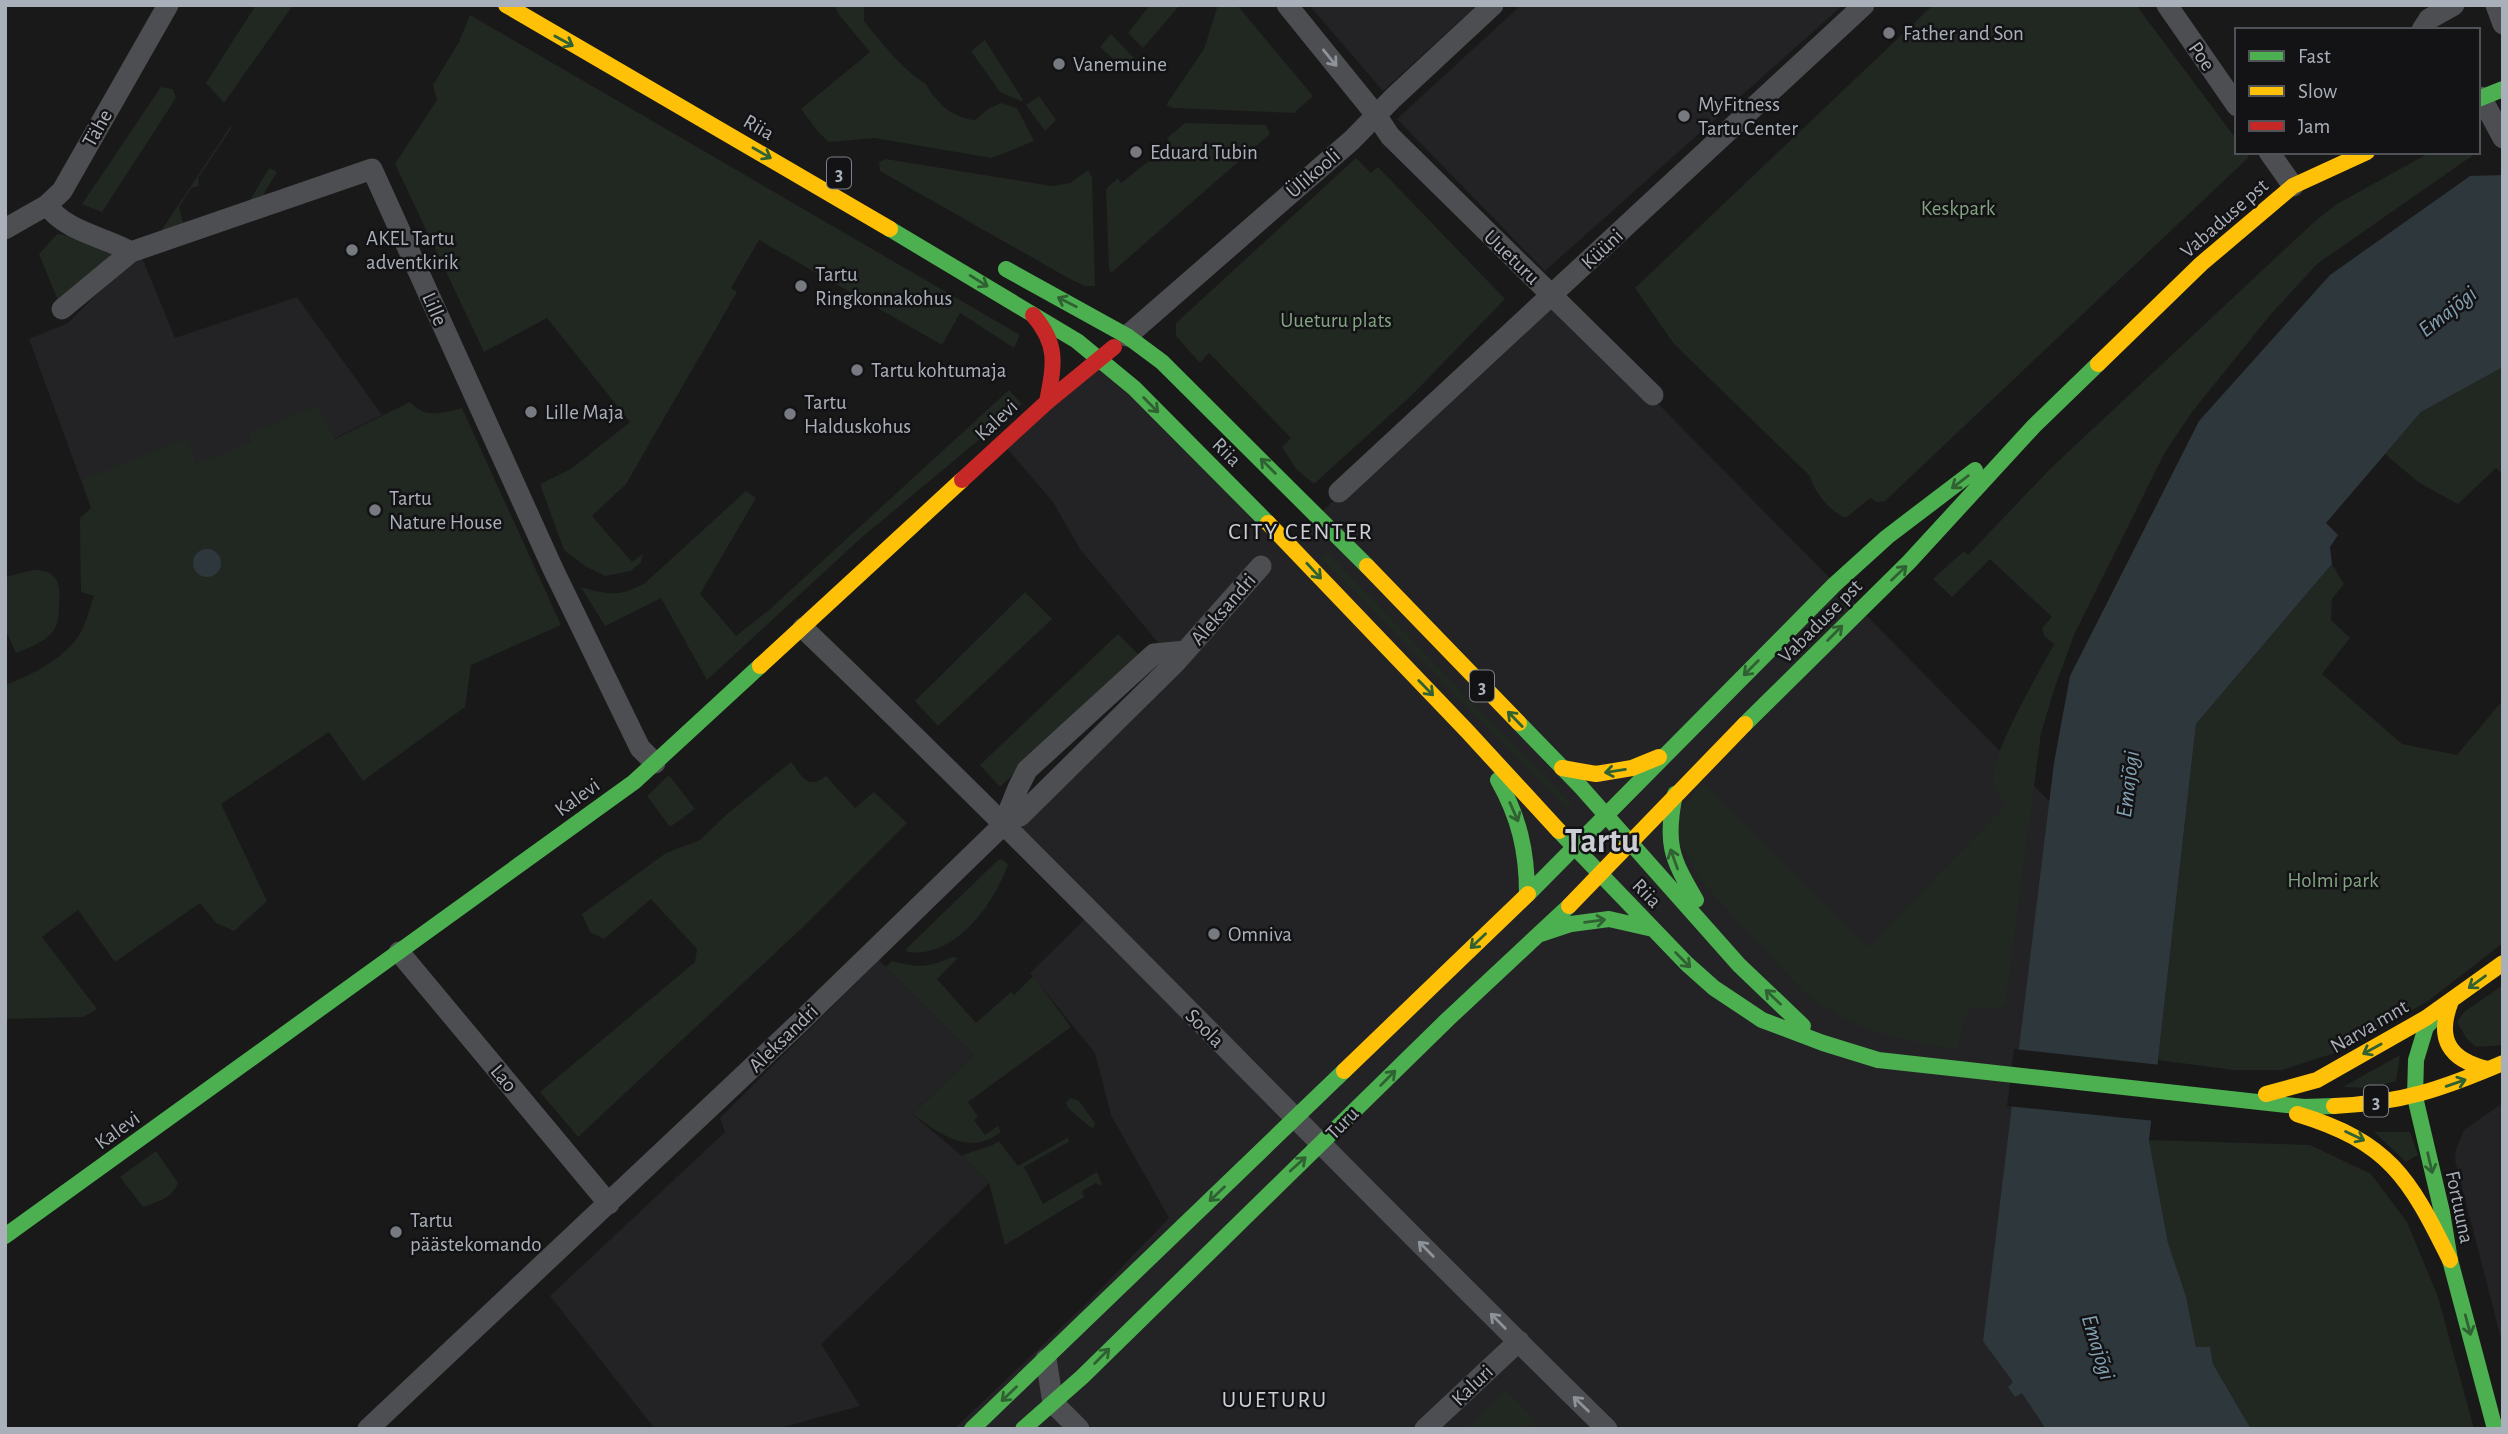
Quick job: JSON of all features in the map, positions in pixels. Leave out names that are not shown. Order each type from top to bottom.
[{"type":"main road","name":"Riia","points":[[506,5],[1032,314],[1101,359],[1134,388],[1287,542],[1583,854],[1608,862],[1653,929],[1714,988],[1762,1020],[1823,1044],[1878,1060],[1994,1072]]},
{"type":"main road","points":[[2480,98],[2503,89]]},
{"type":"main road","name":"Vabaduse pst","points":[[1617,828],[1675,793],[1909,562],[2034,426],[2201,264],[2293,186],[2363,154]]},
{"type":"main road","name":"Riia","points":[[996,263],[1127,336],[1162,362],[1231,429],[1562,768],[1739,965],[1823,1044]]},
{"type":"main road","points":[[1032,314],[1047,330],[1055,360],[1047,402]]},
{"type":"main road","name":"Kalevi","points":[[5,1237],[634,782],[1047,402],[1127,336]]},
{"type":"main road","name":"Vabaduse pst","points":[[1617,828],[1666,755],[1834,585],[1902,526],[2034,426]]},
{"type":"main road","points":[[1468,732],[1553,810],[1593,829]]},
{"type":"main road","points":[[1468,732],[1517,816],[1528,855],[1527,894]]},
{"type":"main road","points":[[1562,768],[1596,774],[1633,768],[1666,755]]},
{"type":"main road","points":[[1562,768],[1584,801],[1593,829]]},
{"type":"main road","points":[[1675,793],[1667,835],[1670,850],[1678,870],[1719,940]]},
{"type":"main road","name":"Turu","points":[[972,1429],[1527,894],[1583,854],[1593,829],[1617,828],[1608,862],[1537,935],[1053,1404],[1023,1429]]},
{"type":"main road","points":[[1537,935],[1567,894],[1583,854]]},
{"type":"main road","points":[[1608,862],[1635,870],[1719,940]]},
{"type":"main road","points":[[1537,935],[1571,925],[1609,919],[1653,929]]},
{"type":"main road","name":"Narva mnt","points":[[2244,1100],[2317,1080],[2426,1018],[2503,963]]},
{"type":"main road","points":[[2451,1000],[2444,1016],[2445,1040],[2454,1054],[2466,1063],[2496,1066]]},
{"type":"main road","name":"Fortuuna","points":[[2451,1000],[2426,1027],[2416,1060],[2415,1097],[2442,1212],[2450,1259],[2496,1429]]},
{"type":"main road","name":"Narva mnt","points":[[1994,1072],[2304,1107],[2329,1107],[2415,1097],[2463,1081],[2496,1066]]},
{"type":"main road","points":[[2244,1100],[2322,1120],[2367,1142],[2385,1155],[2428,1215],[2450,1259]]},
{"type":"street","name":"Tähe","points":[[5,229],[47,205],[62,191],[168,5]]},
{"type":"street","name":"Uueturu","points":[[1287,5],[1390,136],[1653,395]]},
{"type":"street","name":"Ülikooli","points":[[1127,336],[1352,140],[1493,5]]},
{"type":"street","name":"Küüni","points":[[1339,492],[1864,5]]},
{"type":"street","name":"Poe","points":[[2167,5],[2235,103]]},
{"type":"street","points":[[2427,21],[2454,5]]},
{"type":"street","points":[[2496,5],[2503,24]]},
{"type":"street","points":[[2480,98],[2503,138]]},
{"type":"street","points":[[2270,154],[2293,186]]},
{"type":"street","name":"Lille","points":[[131,252],[372,169],[553,569],[640,748],[655,763]]},
{"type":"street","points":[[47,205],[67,225],[131,252],[62,309]]},
{"type":"street","name":"Aleksandri","points":[[368,1429],[609,1204],[1012,820],[1186,651],[1261,566]]},
{"type":"street","points":[[1854,567],[1878,592]]},
{"type":"street","points":[[1834,585],[1860,609]]},
{"type":"street","name":"Soola","points":[[803,628],[967,786],[1012,820],[1296,1118],[1606,1429]]},
{"type":"street","name":"Aleksandri","points":[[1012,820],[1018,788],[1027,770],[1154,654],[1186,651]]},
{"type":"street","name":"Lao","points":[[399,952],[609,1204]]},
{"type":"street","name":"Kaluri","points":[[1426,1429],[1518,1341]]},
{"type":"street","points":[[1046,1359],[1053,1404],[1079,1429]]},
{"type":"shaded area","points":[[1309,5],[1477,5],[1383,91]]},
{"type":"shaded area","points":[[1521,5],[1843,5],[1545,271],[1397,119]]},
{"type":"shaded area","points":[[142,258],[175,338],[297,297],[382,415],[246,482],[81,592],[80,518],[91,508],[29,339],[68,323],[116,275]]},
{"type":"shaded area","points":[[1553,297],[2051,803],[2051,1429],[954,1429],[1090,1300],[1169,1218],[1111,1115],[1095,1053],[1030,973],[1087,917],[1005,831],[1175,663],[1080,549],[1053,502],[1005,446],[1101,360],[1288,543]]},
{"type":"shaded area","points":[[879,960],[974,1055],[912,1114],[989,1183],[821,1344],[860,1406],[776,1429],[655,1429],[550,1296],[725,1132],[720,1118]]},
{"type":"shaded area","points":[[2503,1103],[2503,1346],[2455,1160],[2456,1149],[2464,1130]]},
{"type":"green space","points":[[256,5],[293,5],[224,103],[206,83]]},
{"type":"green space","points":[[834,5],[864,5],[864,21],[893,56],[926,84],[952,113],[975,120],[1001,103],[1017,108],[1034,141],[992,158],[874,138],[829,142],[801,109],[870,52]]},
{"type":"green space","points":[[1150,5],[1180,5],[1143,48],[1128,33]]},
{"type":"green space","points":[[1218,5],[1237,5],[1313,96],[1294,113],[1173,108],[1166,105],[1204,49]]},
{"type":"green space","name":"Keskpark","points":[[1933,5],[2136,5],[2235,137],[2235,154],[2247,154],[2249,157],[1885,501],[1877,502],[1870,498],[1846,518],[1824,501],[1810,476],[1674,344],[1635,288]]},
{"type":"green space","points":[[470,15],[1020,335],[1014,348],[960,313],[942,345],[759,240],[731,288],[737,292],[626,484],[592,516],[632,562],[643,554],[641,562],[631,571],[605,576],[585,566],[564,550],[540,484],[571,469],[630,422],[547,318],[484,352],[395,164],[437,100],[433,85],[459,42]]},
{"type":"green space","points":[[1111,34],[1134,58],[1121,66],[1100,47]]},
{"type":"green space","points":[[985,40],[1023,100],[1000,92],[971,51]]},
{"type":"green space","points":[[161,87],[173,89],[176,98],[102,212],[82,204]]},
{"type":"green space","points":[[1039,96],[1056,120],[1045,131],[1026,105]]},
{"type":"green space","points":[[1185,123],[1266,125],[1270,134],[1111,273],[1106,189],[1118,178],[1121,183],[1171,144],[1167,138]]},
{"type":"green space","points":[[230,127],[198,178],[199,186],[191,188],[179,207],[184,226],[159,234]]},
{"type":"green space","points":[[2427,154],[2472,156],[2317,264],[2271,314],[2192,412],[2165,452],[2074,635],[2041,733],[2006,1000],[1991,1010],[1972,1007],[1964,1020],[1958,1050],[1880,1033],[1844,1018],[1808,997],[1700,880],[1677,837],[1680,811],[1702,782],[1868,947],[2005,806],[1994,785],[1995,764],[2018,710],[2054,644],[2044,636],[2042,628],[2052,617],[1990,559],[1952,597],[1933,579],[1964,551],[1968,555],[2051,468],[2315,221],[2337,204]]},
{"type":"green space","name":"Uueturu plats","points":[[1356,158],[1371,173],[1378,167],[1505,299],[1413,394],[1314,484],[1296,469],[1282,447],[1291,438],[1209,353],[1200,363],[1176,336],[1176,323]]},
{"type":"green space","points":[[886,159],[1052,186],[1070,183],[1088,170],[1092,178],[1095,286],[1085,286],[1070,279],[880,171],[879,162]]},
{"type":"green space","points":[[269,168],[277,172],[264,193],[266,198],[246,207]]},
{"type":"green space","points":[[57,234],[71,236],[110,253],[111,263],[59,303],[39,254]]},
{"type":"green space","points":[[2503,367],[2503,474],[2496,468],[2458,504],[2418,482],[2385,454],[2421,412]]},
{"type":"green space","points":[[1009,390],[1022,404],[860,539],[707,680],[661,598],[605,626],[581,587],[599,592],[621,593],[645,583],[746,491],[756,498],[700,594],[736,636],[769,610]]},
{"type":"green space","points":[[410,402],[428,413],[462,408],[561,625],[471,665],[465,707],[363,781],[329,732],[221,804],[267,901],[234,931],[216,923],[200,903],[115,962],[78,910],[42,937],[97,1009],[83,1017],[5,1019],[5,685],[37,671],[57,658],[75,641],[85,623],[94,596],[81,592],[80,518],[91,508],[82,480],[187,438],[197,464],[252,442],[249,433],[318,406],[335,439]]},
{"type":"green space","points":[[1327,552],[1572,805],[1569,808],[1566,808],[1321,558]]},
{"type":"green space","name":"Holmi park","points":[[2332,564],[2344,584],[2332,599],[2331,620],[2350,638],[2322,674],[2402,744],[2457,755],[2503,700],[2503,943],[2428,1001],[2341,1051],[2282,1070],[2233,1070],[2158,1060],[2196,724]]},
{"type":"green space","points":[[34,570],[48,572],[56,579],[59,589],[58,620],[54,630],[46,638],[16,653],[5,629],[5,577]]},
{"type":"green space","points":[[1025,592],[1052,619],[938,726],[915,701]]},
{"type":"green space","points":[[1118,634],[1139,655],[1000,787],[980,765]]},
{"type":"green space","points":[[791,762],[802,777],[810,782],[826,776],[855,808],[874,792],[907,823],[803,927],[578,1137],[540,1092],[695,962],[697,949],[651,899],[604,939],[590,932],[582,914],[666,853],[700,840]]},
{"type":"green space","points":[[669,775],[695,809],[670,827],[647,796]]},
{"type":"green space","points":[[1002,859],[1008,864],[1002,879],[994,895],[971,925],[942,947],[925,952],[906,950],[997,861]]},
{"type":"green space","points":[[952,957],[958,958],[937,979],[976,1023],[1011,992],[1014,995],[1033,976],[1071,1027],[968,1102],[978,1117],[974,1120],[985,1135],[998,1126],[1001,1132],[977,1143],[955,1140],[912,1114],[974,1055],[886,967],[892,961],[922,966]]},
{"type":"green space","points":[[2503,985],[2503,1045],[2476,1047],[2466,1038],[2457,1022],[2464,1012]]},
{"type":"green space","points":[[2400,1055],[2396,1081],[2371,1088],[2343,1087]]},
{"type":"green space","points":[[1070,1098],[1078,1100],[1095,1123],[1094,1128],[1068,1108],[1066,1103]]},
{"type":"green space","points":[[2374,1132],[2410,1132],[2418,1155],[2406,1162]]},
{"type":"green space","points":[[1067,1138],[1070,1141],[1024,1167],[1043,1204],[1097,1172],[1102,1183],[1100,1186],[1096,1183],[1082,1191],[1084,1197],[1005,1245],[989,1183],[962,1156],[999,1141],[1018,1166]]},
{"type":"green space","points":[[2149,1140],[2310,1145],[2371,1174],[2407,1222],[2438,1297],[2474,1429],[2251,1429],[2213,1364],[2210,1348],[2196,1347],[2186,1296],[2168,1243]]},
{"type":"green space","points":[[156,1151],[178,1183],[168,1196],[143,1207],[120,1177]]},
{"type":"green space","points":[[1505,1390],[1536,1421],[1528,1429],[1467,1429]]},
{"type":"water","name":"Emajõgi","points":[[2503,175],[2503,367],[2421,412],[2326,523],[2338,535],[2330,547],[2332,564],[2196,724],[2149,1140],[2168,1243],[2186,1296],[2196,1347],[2210,1347],[2213,1364],[2251,1429],[2046,1429],[2022,1393],[2015,1397],[2008,1387],[2013,1382],[1983,1341],[2054,763],[2070,676],[2199,421],[2330,275],[2470,176]]},
{"type":"water","points":[[207,549],[217,553],[221,563],[217,573],[207,577],[197,573],[193,563],[197,553]]},
{"type":"pier","points":[[2014,1049],[2161,1065],[2155,1121],[2007,1106]]},
{"type":"traffic: fast","points":[[2480,98],[2503,89]]},
{"type":"traffic: fast","points":[[890,229],[1077,341],[1134,388],[1268,523]]},
{"type":"traffic: fast","points":[[1006,269],[1127,336],[1162,362],[1367,566]]},
{"type":"traffic: fast","points":[[1745,724],[1909,562],[2034,426],[2098,364]]},
{"type":"traffic: fast","points":[[1528,894],[1834,585],[1887,537],[1975,470]]},
{"type":"traffic: fast","points":[[5,1236],[634,782],[760,666]]},
{"type":"traffic: fast","points":[[1519,723],[1581,787],[1739,965],[1803,1026]]},
{"type":"traffic: fast","points":[[1498,780],[1520,835],[1527,894]]},
{"type":"traffic: fast","points":[[1675,794],[1671,825],[1672,850],[1696,900]]},
{"type":"traffic: fast","points":[[1559,831],[1687,964],[1714,988],[1762,1020],[1823,1043],[1878,1060],[2304,1107],[2334,1106]]},
{"type":"traffic: fast","points":[[1023,1429],[1082,1377],[1448,1019],[1569,906]]},
{"type":"traffic: fast","points":[[1541,934],[1571,924],[1609,919],[1653,929]]},
{"type":"traffic: fast","points":[[2441,1011],[2426,1027],[2416,1060],[2415,1097],[2442,1212],[2450,1260],[2495,1429]]},
{"type":"traffic: fast","points":[[972,1429],[1344,1071]]},
{"type":"traffic: slow","points":[[506,5],[890,229]]},
{"type":"traffic: slow","points":[[2098,364],[2201,264],[2293,186],[2363,154]]},
{"type":"traffic: slow","points":[[760,666],[962,480]]},
{"type":"traffic: slow","points":[[1268,523],[1559,831]]},
{"type":"traffic: slow","points":[[1367,566],[1519,723]]},
{"type":"traffic: slow","points":[[1569,906],[1745,724]]},
{"type":"traffic: slow","points":[[1562,768],[1596,774],[1632,768],[1659,757]]},
{"type":"traffic: slow","points":[[1344,1071],[1528,894]]},
{"type":"traffic: slow","points":[[2266,1094],[2317,1080],[2426,1018],[2503,963]]},
{"type":"traffic: slow","points":[[2451,1001],[2445,1026],[2449,1046],[2464,1060],[2488,1069]]},
{"type":"traffic: slow","points":[[2334,1106],[2381,1102],[2421,1093],[2503,1063]]},
{"type":"traffic: slow","points":[[2297,1114],[2354,1137],[2393,1166],[2422,1206],[2450,1260]]},
{"type":"traffic: jam","points":[[1033,315],[1051,346],[1053,366],[1047,402]]},
{"type":"traffic: jam","points":[[962,480],[1047,402],[1114,347]]},
{"type":"place","name":"Father and Son","points":[[1889,33]]},
{"type":"place","name":"Vanemuine","points":[[1059,64]]},
{"type":"place","name":"MyFitness Tartu Center","points":[[1684,116]]},
{"type":"place","name":"Eduard Tubin","points":[[1136,152]]},
{"type":"place","name":"AKEL Tartu adventkirik","points":[[352,250]]},
{"type":"place","name":"Tartu Ringkonnakohus","points":[[801,286]]},
{"type":"place","name":"Tartu kohtumaja","points":[[857,370]]},
{"type":"place","name":"Lille Maja","points":[[531,412]]},
{"type":"place","name":"Tartu Halduskohus","points":[[790,414]]},
{"type":"place","name":"Tartu Nature House","points":[[375,510]]},
{"type":"place","name":"Omniva","points":[[1214,934]]},
{"type":"place","name":"Tartu päästekomando","points":[[396,1232]]},
{"type":"district","name":"CITY CENTER","points":[[1301,531]]},
{"type":"district","name":"Tartu","points":[[1602,840]]},
{"type":"district","name":"UUETURU","points":[[1275,1399]]}]
